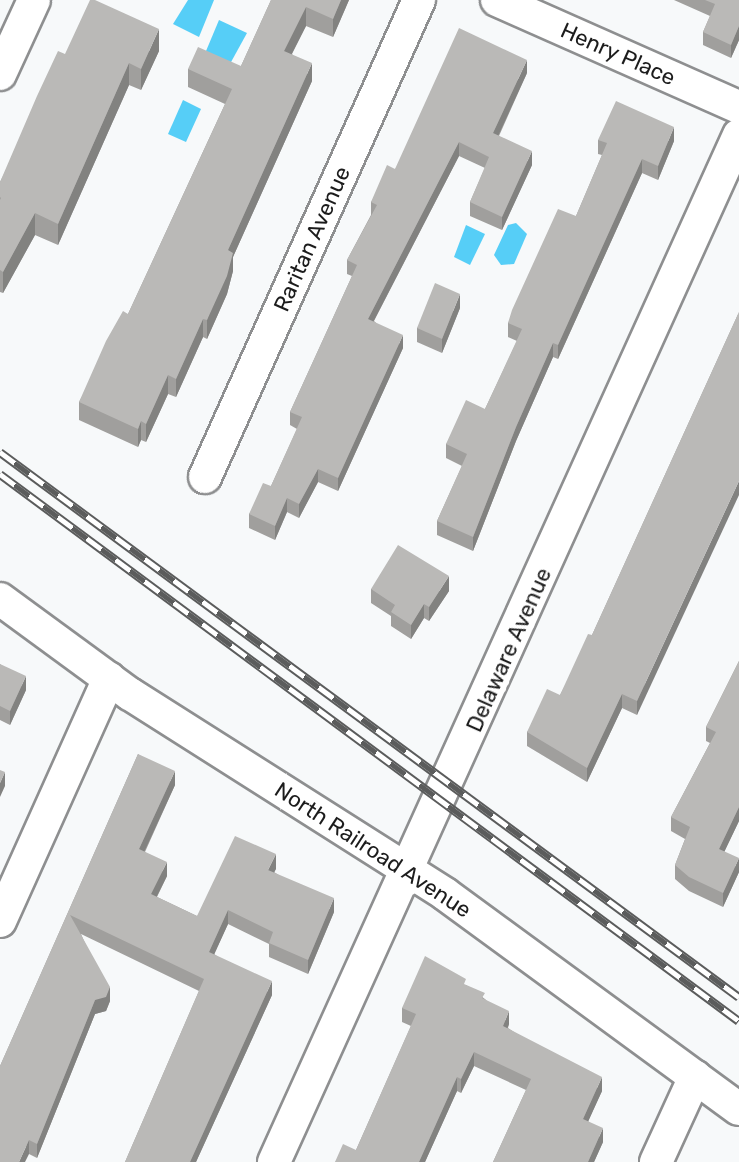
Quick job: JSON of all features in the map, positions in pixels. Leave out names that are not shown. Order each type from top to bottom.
[{"type":"street","points":[[0,74],[34,0]]},
{"type":"street","name":"Raritan Avenue","points":[[205,477],[419,0]]},
{"type":"street","name":"Henry Place","points":[[497,0],[739,107]]},
{"type":"street","name":"Delaware Avenue","points":[[274,1162],[739,135]]},
{"type":"street","name":"North Railroad Avenue","points":[[0,599],[109,678],[408,871],[739,1109]]},
{"type":"street","points":[[0,921],[109,678]]},
{"type":"street","points":[[656,1162],[695,1077]]},
{"type":"water","points":[[188,0],[214,0],[199,37],[173,24]]},
{"type":"water","points":[[219,20],[247,33],[225,73],[201,63]]},
{"type":"water","points":[[183,100],[201,109],[186,142],[168,134]]},
{"type":"water","points":[[516,223],[527,234],[514,264],[501,265],[494,255],[508,225]]},
{"type":"water","points":[[466,225],[485,234],[470,265],[454,257]]},
{"type":"building","points":[[90,0],[159,29],[141,69],[129,63],[58,224],[35,213],[3,272],[0,270],[0,182],[58,51],[65,54]]},
{"type":"building","points":[[271,0],[341,0],[333,19],[306,7],[284,51],[312,63],[228,250],[233,253],[227,276],[207,320],[203,319],[176,379],[168,375],[146,424],[141,421],[138,429],[79,402],[106,341],[123,311],[128,314],[232,89],[188,69],[198,47],[241,66]]},
{"type":"building","points":[[705,0],[739,0],[739,26],[731,45],[703,32],[715,4]]},
{"type":"building","points":[[459,28],[527,60],[493,133],[532,151],[502,217],[470,202],[489,157],[459,142],[368,319],[403,335],[338,478],[318,469],[299,504],[287,498],[275,526],[249,514],[263,483],[271,486],[302,417],[290,412],[357,265],[347,260],[377,205],[371,202],[387,165],[395,169]]},
{"type":"building","points":[[616,101],[674,127],[658,166],[642,159],[558,345],[553,343],[473,537],[437,521],[467,454],[446,444],[466,400],[485,409],[522,329],[508,323],[512,310],[558,209],[576,216],[607,143],[598,140]]},
{"type":"building","points":[[435,283],[460,294],[442,339],[417,328]]},
{"type":"building","points":[[739,312],[739,481],[637,701],[622,694],[587,768],[527,732],[547,689],[560,695],[588,634],[592,635]]},
{"type":"building","points":[[398,545],[449,576],[429,607],[424,604],[411,625],[391,612],[395,605],[371,589]]},
{"type":"building","points":[[739,661],[739,807],[719,849],[739,858],[723,893],[689,877],[675,865],[690,827],[671,817],[716,732],[706,727]]},
{"type":"building","points":[[0,664],[26,676],[10,711],[0,706]]},
{"type":"building","points":[[138,754],[175,771],[139,849],[167,862],[151,894],[197,916],[235,836],[276,854],[268,870],[334,898],[308,960],[269,943],[273,932],[228,910],[209,952],[272,981],[190,1162],[125,1162],[204,979],[70,915],[110,987],[106,997],[95,1000],[37,1144],[29,1140],[19,1162],[0,1162],[0,1066]]},
{"type":"building","points":[[425,956],[466,979],[464,984],[485,993],[482,998],[509,1011],[503,1026],[602,1077],[583,1119],[603,1128],[588,1162],[493,1162],[531,1079],[474,1052],[461,1079],[457,1077],[419,1162],[335,1162],[343,1144],[356,1150],[416,1014],[402,1008]]},
{"type":"railway","points":[[0,452],[739,997]]},
{"type":"railway","points":[[0,474],[739,1021]]}]
